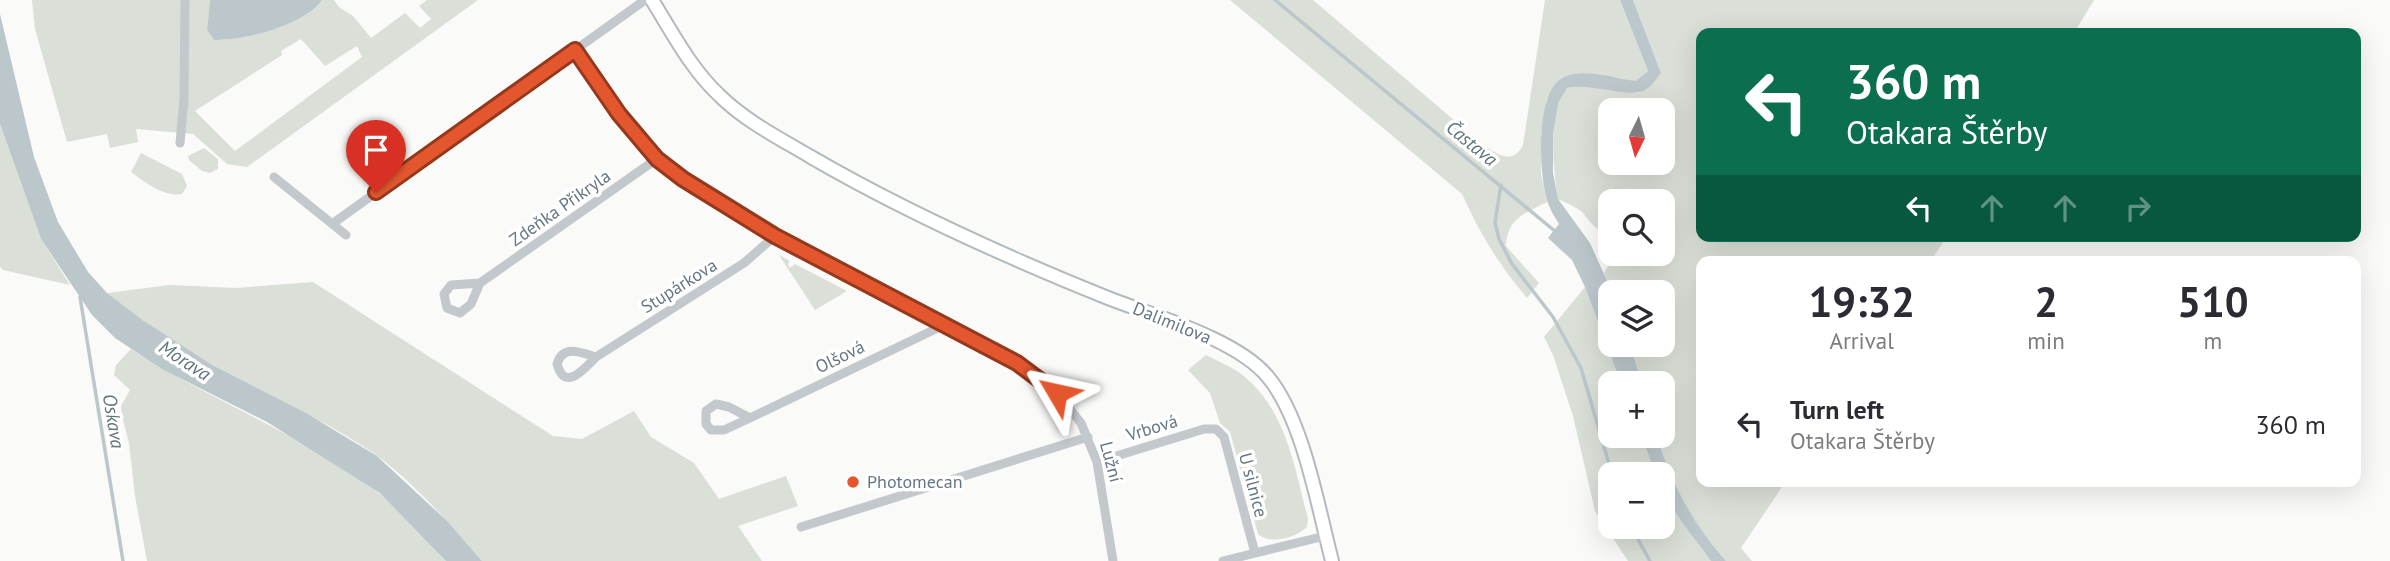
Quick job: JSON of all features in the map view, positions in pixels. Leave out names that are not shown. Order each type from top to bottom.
[{"type":"main road","name":"Dalimilova","points":[[652,0],[700,73],[716,92],[736,111],[824,165],[1008,257],[1223,343],[1247,357],[1272,381],[1289,410],[1332,561]]},
{"type":"street","points":[[180,143],[184,99],[184,0]]},
{"type":"street","points":[[332,224],[645,0]]},
{"type":"street","name":"Lužní","points":[[575,50],[619,114],[657,159],[712,199],[775,236],[1017,363],[1057,393],[1081,424],[1097,462],[1113,561]]},
{"type":"street","name":"Zdeňka Přikryla","points":[[480,283],[657,159]]},
{"type":"street","points":[[274,177],[346,235]]},
{"type":"street","name":"Stupárkova","points":[[596,357],[744,263],[775,236]]},
{"type":"street","name":"Olšová","points":[[750,418],[729,407],[716,404],[706,411],[705,421],[711,430],[718,431],[750,418],[944,325]]},
{"type":"street","name":"Vrbová","points":[[1097,462],[1204,429],[1216,429]]},
{"type":"street","name":"U silnice","points":[[1216,429],[1224,437],[1249,556]]},
{"type":"street","points":[[801,527],[1088,437]]},
{"type":"street","points":[[1223,561],[1325,536]]},
{"type":"shaded area","points":[[32,0],[210,0],[207,30],[214,40],[227,40],[273,30],[302,17],[322,0],[334,0],[339,7],[353,16],[371,38],[405,13],[420,28],[431,19],[419,6],[427,0],[478,0],[247,167],[227,164],[193,134],[136,129],[138,142],[110,148],[107,134],[67,142],[35,29]],"holes":[[[301,39],[325,66],[357,46],[362,57],[235,151],[195,111],[282,55],[281,51]]]},
{"type":"shaded area","points":[[1230,0],[1313,0],[1482,144],[1509,157],[1523,145],[1545,0],[1620,0],[1648,71],[1636,82],[1578,73],[1547,99],[1541,133],[1541,174],[1547,202],[1524,214],[1514,223],[1506,246],[1539,283],[1527,298],[1491,249],[1462,194]]},
{"type":"shaded area","points":[[1633,0],[2094,0],[2077,28],[1696,28],[1696,242],[1943,242],[1934,256],[1696,256],[1696,487],[1782,487],[1741,548],[1752,561],[1726,561],[1684,502],[1675,483],[1675,462],[1666,462],[1661,448],[1675,448],[1675,371],[1638,371],[1634,357],[1675,357],[1675,280],[1607,280],[1604,273],[1608,266],[1675,266],[1675,189],[1598,189],[1598,228],[1578,209],[1558,199],[1553,140],[1561,95],[1568,88],[1575,86],[1638,93],[1661,73]]},
{"type":"shaded area","points":[[0,124],[41,239],[70,285],[3,270],[0,267]]},
{"type":"shaded area","points":[[204,148],[218,159],[218,169],[210,173],[202,171],[188,156]]},
{"type":"shaded area","points":[[141,153],[182,174],[187,186],[182,194],[161,191],[131,172]]},
{"type":"shaded area","points":[[779,255],[790,261],[790,268],[795,264],[847,291],[815,310]]},
{"type":"shaded area","points":[[313,282],[553,436],[582,439],[634,411],[651,437],[694,463],[719,499],[786,476],[798,506],[738,526],[762,561],[482,561],[419,492],[376,455],[316,419],[199,358],[107,293],[169,285],[236,288]]},
{"type":"shaded area","points":[[1585,287],[1598,322],[1598,357],[1611,357],[1616,371],[1598,371],[1598,448],[1646,448],[1651,462],[1598,462],[1598,516],[1573,416],[1553,355],[1544,337]]},
{"type":"shaded area","points":[[131,349],[349,471],[396,508],[446,561],[147,561],[121,406],[130,390],[114,375],[116,365]]},
{"type":"shaded area","points":[[1206,355],[1236,370],[1256,387],[1278,421],[1286,439],[1308,519],[1307,527],[1296,534],[1276,540],[1258,534],[1230,432],[1220,423],[1210,393],[1188,370]]},
{"type":"shaded area","points":[[1675,508],[1711,561],[1628,561],[1613,539],[1675,539]]},
{"type":"water","points":[[210,0],[322,0],[302,17],[273,30],[241,38],[214,40],[207,30]]},
{"type":"water","points":[[1620,0],[1633,0],[1661,73],[1650,86],[1638,92],[1587,87],[1567,88],[1558,103],[1553,134],[1553,173],[1558,199],[1590,243],[1598,266],[1607,280],[1598,280],[1598,322],[1572,260],[1548,238],[1559,224],[1550,209],[1544,188],[1541,155],[1543,118],[1553,88],[1569,75],[1588,73],[1636,81],[1648,71]]},
{"type":"water","name":"Morava","points":[[0,14],[34,157],[58,222],[88,272],[107,293],[144,321],[212,365],[306,413],[377,456],[447,521],[482,561],[446,561],[380,493],[267,422],[162,369],[115,338],[92,315],[41,239],[0,124]]},
{"type":"water","points":[[1611,357],[1634,357],[1638,371],[1616,371]]},
{"type":"water","points":[[1646,448],[1661,448],[1666,462],[1651,462]]},
{"type":"water","points":[[1675,483],[1704,533],[1726,561],[1711,561],[1675,511]]},
{"type":"waterway","name":"Častava","points":[[1275,0],[1556,232]]},
{"type":"waterway","name":"Častava","points":[[1501,185],[1495,222],[1499,239],[1512,264],[1553,317],[1581,368],[1608,462]]},
{"type":"waterway","name":"Oskava","points":[[80,297],[123,561]]},
{"type":"waterway","name":"Častava","points":[[1638,539],[1650,561]]},
{"type":"place","name":"Photomecan","points":[[853,482]]},
{"type":"route","points":[[376,192],[575,50],[619,114],[657,159],[683,179],[775,236],[1017,363],[1057,393]]}]
